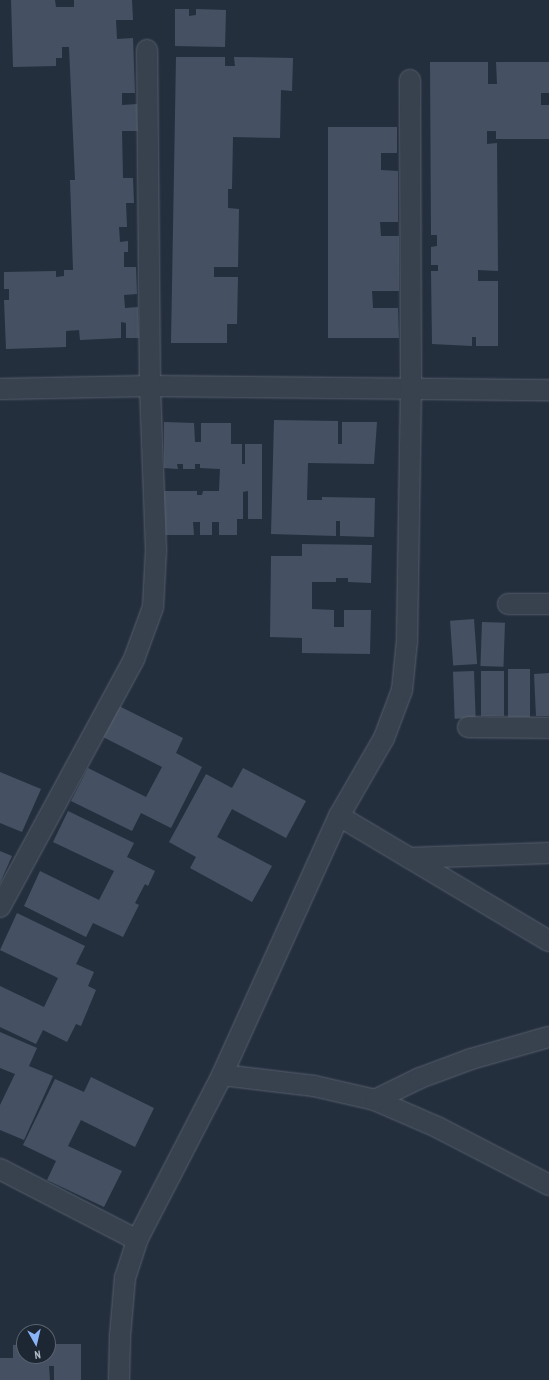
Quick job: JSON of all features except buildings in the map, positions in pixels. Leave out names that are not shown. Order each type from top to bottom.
[{"type":"street","points":[[0,907],[134,659],[153,607],[156,550],[150,386],[147,50]]},
{"type":"street","points":[[119,1380],[120,1336],[125,1278],[136,1240],[222,1075],[339,816],[384,738],[402,690],[407,641],[411,388],[410,80]]},
{"type":"street","points":[[0,390],[150,386],[549,390]]},
{"type":"street","points":[[508,604],[549,604]]},
{"type":"street","points":[[468,727],[549,728]]},
{"type":"street","points":[[339,816],[549,942]]},
{"type":"street","points":[[409,858],[549,853]]},
{"type":"street","points":[[375,1100],[420,1078],[471,1059],[549,1037]]},
{"type":"street","points":[[222,1075],[314,1086],[375,1100],[437,1127],[549,1185]]},
{"type":"street","points":[[0,1169],[136,1240]]}]
